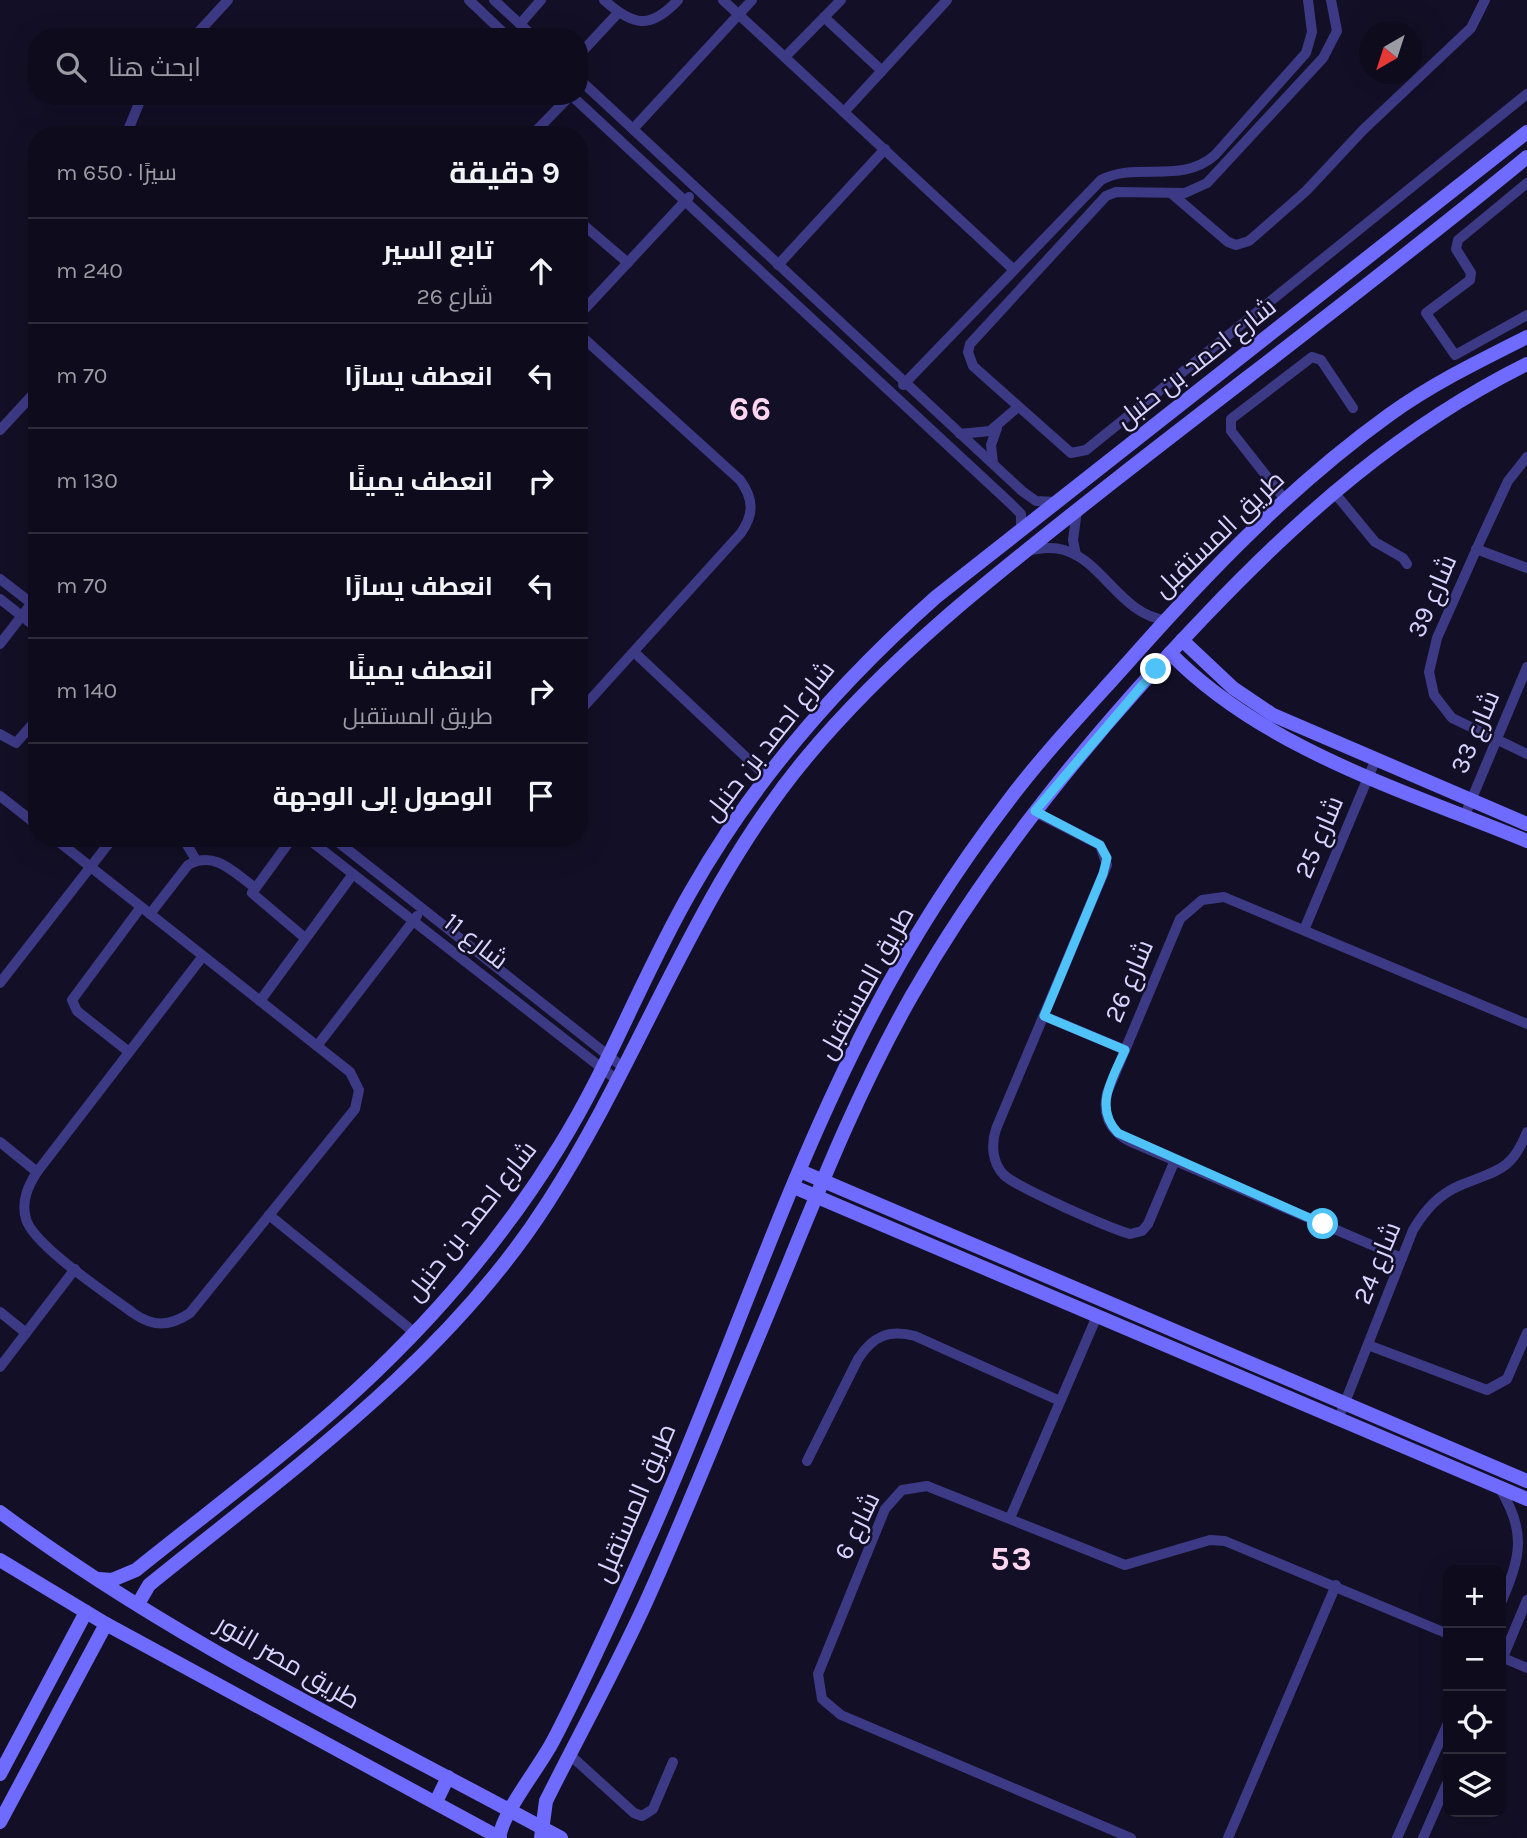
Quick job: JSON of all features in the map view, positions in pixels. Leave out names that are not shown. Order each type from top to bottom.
[{"type":"street","points":[[202,28],[228,0]]},
{"type":"street","points":[[469,0],[499,28]]},
{"type":"street","points":[[494,0],[524,28]]},
{"type":"street","points":[[520,24],[541,0]]},
{"type":"street","points":[[604,0],[618,13],[636,21],[655,19],[678,0]]},
{"type":"street","points":[[723,0],[1013,269]]},
{"type":"street","points":[[632,129],[752,0]]},
{"type":"street","points":[[785,57],[841,0]]},
{"type":"street","points":[[844,112],[943,4],[930,0]]},
{"type":"street","points":[[894,395],[1101,180],[1115,175],[1185,171],[1201,166],[1215,155],[1306,53],[1312,32],[1308,0]]},
{"type":"street","points":[[1331,0],[1337,31],[1323,58],[1207,183],[1196,189],[1172,194],[1116,192],[1106,196],[974,337],[968,352],[973,366],[1066,451],[1082,453],[1527,94]]},
{"type":"street","points":[[1172,194],[1228,242],[1237,245],[1249,241],[1306,191],[1363,130],[1471,28],[1485,0]]},
{"type":"street","points":[[588,45],[618,13]]},
{"type":"street","points":[[824,17],[882,71]]},
{"type":"street","points":[[588,87],[1022,491],[1036,501],[1059,502]]},
{"type":"street","points":[[130,126],[138,105]]},
{"type":"street","points":[[541,126],[562,105]]},
{"type":"street","points":[[581,105],[1010,503],[1021,514],[1021,531]]},
{"type":"street","name":"شارع احمد بن حنبل","points":[[99,1579],[112,1580],[136,1570],[339,1406],[415,1333],[456,1288],[517,1209],[559,1147],[690,892],[766,776],[846,681],[936,597],[1190,400],[1527,132]]},
{"type":"street","points":[[778,265],[884,149]]},
{"type":"street","name":"شارع احمد بن حنبل","points":[[138,1604],[144,1590],[407,1371],[457,1320],[504,1265],[546,1206],[584,1144],[689,936],[761,817],[849,709],[898,659],[1026,551],[1527,157]]},
{"type":"street","points":[[1527,183],[1458,240],[1456,248],[1471,273],[1470,279],[1426,313],[1455,355],[1527,315]]},
{"type":"street","points":[[588,306],[696,190]]},
{"type":"street","points":[[588,229],[628,263]]},
{"type":"street","name":"طريق المستقبل","points":[[499,1838],[510,1811],[554,1739],[656,1521],[793,1187],[862,1034],[942,899],[1010,798],[1166,620],[1248,536],[1340,452],[1388,416],[1446,379],[1527,337]]},
{"type":"street","points":[[588,342],[740,480],[748,491],[752,505],[750,520],[741,533],[588,702]]},
{"type":"street","points":[[1286,502],[1231,431],[1231,419],[1312,357],[1321,360],[1353,408]]},
{"type":"street","name":"طريق المستقبل","points":[[542,1833],[546,1801],[646,1601],[854,1105],[909,1001],[968,904],[1035,811],[1098,735],[1182,640],[1267,552],[1333,491],[1423,422],[1527,364]]},
{"type":"street","points":[[0,430],[28,400]]},
{"type":"street","points":[[1190,400],[1200,414]]},
{"type":"street","points":[[960,434],[983,434],[997,428],[1018,407]]},
{"type":"street","points":[[993,463],[991,445],[997,428]]},
{"type":"street","name":"شارع 39","points":[[1527,457],[1503,490],[1476,549],[1433,648],[1430,680],[1438,702],[1452,718],[1527,754]]},
{"type":"street","points":[[1010,503],[1022,491]]},
{"type":"street","points":[[1333,491],[1375,542],[1403,558],[1407,564]]},
{"type":"street","points":[[1076,555],[1073,540],[1077,510]]},
{"type":"street","points":[[1248,536],[1267,552]]},
{"type":"street","points":[[1026,551],[1056,548],[1076,555],[1142,614],[1166,620]]},
{"type":"street","points":[[1476,549],[1527,568]]},
{"type":"street","points":[[0,579],[28,601]]},
{"type":"street","points":[[936,597],[950,613]]},
{"type":"street","points":[[0,599],[28,621]]},
{"type":"street","points":[[0,644],[28,611]]},
{"type":"street","points":[[1142,614],[1150,637]]},
{"type":"street","points":[[1182,640],[1233,688],[1258,706],[1375,761],[1527,824]]},
{"type":"street","points":[[634,652],[766,776]]},
{"type":"street","points":[[1170,653],[1205,685],[1258,724],[1370,776],[1527,841]]},
{"type":"street","name":"شارع 33","points":[[1465,815],[1527,667]]},
{"type":"street","points":[[1078,718],[1098,735]]},
{"type":"street","points":[[0,734],[16,743],[28,729]]},
{"type":"street","name":"شارع 25","points":[[1304,930],[1375,761]]},
{"type":"street","points":[[0,796],[28,818]]},
{"type":"street","points":[[1035,811],[1100,845],[1107,858],[1103,874],[994,1135],[994,1157],[1004,1175],[1124,1232],[1134,1234],[1148,1224],[1175,1160]]},
{"type":"street","points":[[65,847],[350,1072],[359,1090],[355,1109],[190,1313],[177,1321],[161,1325],[146,1322],[44,1245],[26,1219],[26,1194],[37,1172],[203,956]]},
{"type":"street","points":[[0,984],[106,847]]},
{"type":"street","points":[[188,847],[196,860]]},
{"type":"street","points":[[285,847],[254,887],[252,894],[306,939]]},
{"type":"street","name":"شارع 11","points":[[318,847],[573,1046],[605,1062]]},
{"type":"street","name":"شارع 11","points":[[344,847],[582,1035],[605,1062],[620,1074]]},
{"type":"street","points":[[129,1052],[77,1011],[72,1000],[146,910],[188,865],[196,860],[215,860],[254,887]]},
{"type":"street","points":[[260,1001],[353,874]]},
{"type":"street","name":"شارع 26","points":[[1304,930],[1224,897],[1211,897],[1194,905],[1176,928],[1107,1093],[1107,1119],[1125,1138],[1402,1258]]},
{"type":"street","points":[[317,1046],[423,909]]},
{"type":"street","points":[[1304,930],[1527,1024]]},
{"type":"street","points":[[1044,1016],[1125,1050]]},
{"type":"street","points":[[573,1046],[582,1035]]},
{"type":"street","name":"شارع 24","points":[[1339,1419],[1413,1230],[1433,1203],[1460,1185],[1504,1168],[1513,1160],[1527,1132]]},
{"type":"street","points":[[0,1142],[37,1172]]},
{"type":"street","points":[[800,1171],[1527,1480]]},
{"type":"street","points":[[793,1187],[1527,1499]]},
{"type":"street","points":[[269,1215],[415,1333]]},
{"type":"street","points":[[0,1367],[75,1269]]},
{"type":"street","points":[[0,1312],[26,1333]]},
{"type":"street","points":[[1124,1327],[1129,1312]]},
{"type":"street","points":[[1010,1518],[1097,1316]]},
{"type":"street","points":[[807,1461],[858,1359],[867,1344],[882,1335],[899,1332],[915,1336],[1060,1401]]},
{"type":"street","points":[[1368,1345],[1487,1390],[1507,1379],[1527,1333]]},
{"type":"street","name":"شارع 6","points":[[1131,1838],[841,1715],[822,1699],[818,1674],[892,1498],[902,1490],[927,1486],[1125,1565],[1218,1539],[1336,1585],[1443,1632]]},
{"type":"street","points":[[1499,1487],[1517,1517],[1521,1535],[1521,1569],[1506,1594]]},
{"type":"street","name":"طريق مصر النور","points":[[0,1512],[138,1604],[309,1705],[510,1811],[542,1833],[561,1838]]},
{"type":"street","name":"طريق مصر النور","points":[[0,1559],[86,1612],[499,1838]]},
{"type":"street","points":[[1228,1838],[1336,1585]]},
{"type":"street","points":[[1506,1648],[1527,1600]]},
{"type":"street","points":[[0,1774],[86,1612]]},
{"type":"street","points":[[1,1816],[106,1623]]},
{"type":"street","points":[[1506,1661],[1527,1668]]},
{"type":"street","points":[[1397,1838],[1443,1736]]},
{"type":"street","points":[[570,1755],[634,1813],[642,1816],[653,1808],[673,1762]]},
{"type":"street","points":[[535,1774],[554,1784]]},
{"type":"street","points":[[436,1802],[448,1777]]},
{"type":"street","points":[[1423,1838],[1443,1792]]},
{"type":"street","points":[[470,1821],[476,1838]]},
{"type":"district","name":"66","points":[[751,409]]},
{"type":"district","name":"53","points":[[1012,1559]]},
{"type":"route","points":[[1156,669],[1035,811],[1100,845],[1107,858],[1107,865],[1044,1016],[1125,1050],[1105,1102],[1107,1119],[1118,1133],[1131,1142],[1323,1224]]}]
